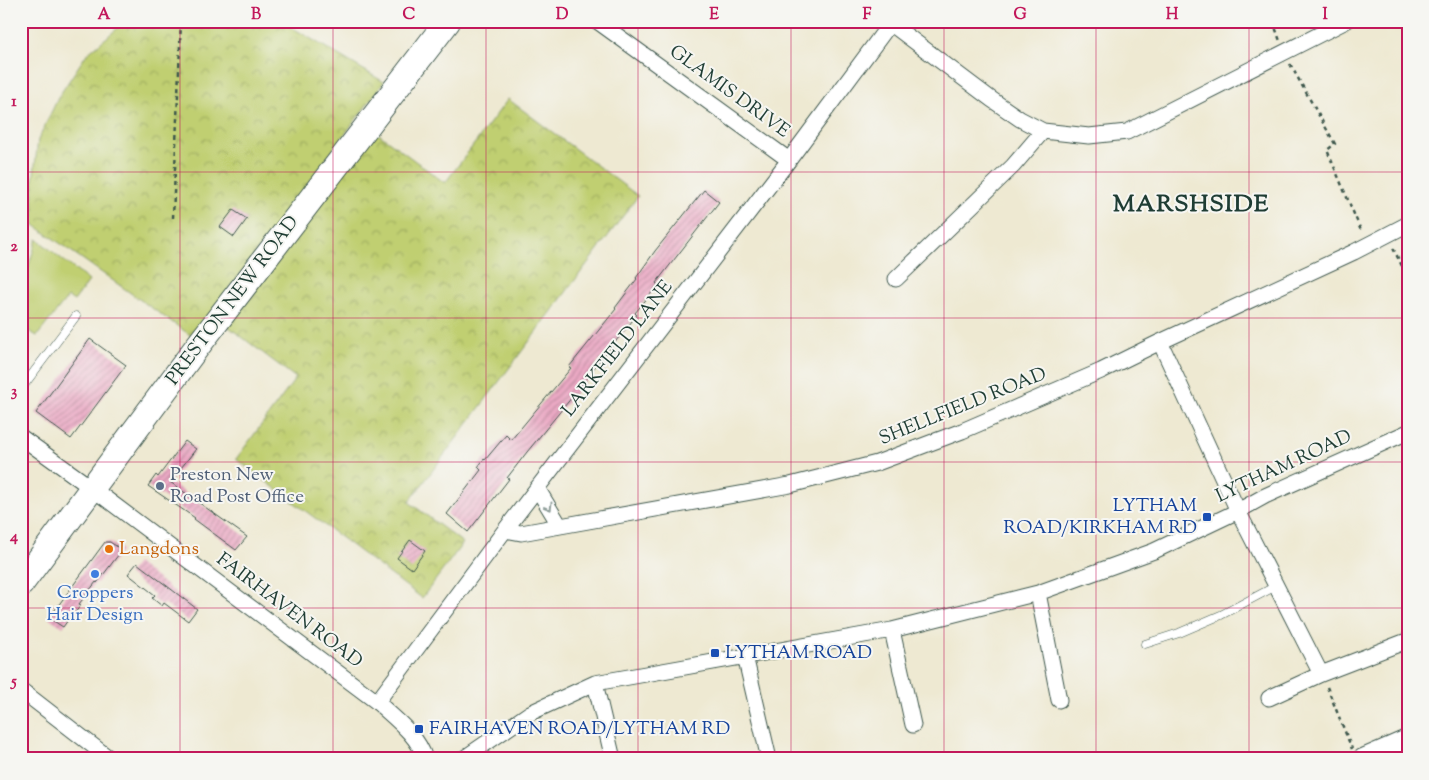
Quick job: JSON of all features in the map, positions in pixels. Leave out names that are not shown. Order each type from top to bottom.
[{"type":"highway","name":"PRESTON NEW ROAD","points":[[21,584],[196,347],[448,21]]},
{"type":"street","name":"GLAMIS DRIVE","points":[[596,21],[789,160]]},
{"type":"street","points":[[891,22],[1020,119],[1043,131],[1088,136],[1127,132],[1346,21]]},
{"type":"street","name":"LARKFIELD LANE","points":[[377,702],[505,530],[789,160],[891,22]]},
{"type":"street","points":[[896,279],[1013,166],[1043,131]]},
{"type":"street","name":"SHELLFIELD ROAD","points":[[505,530],[520,533],[560,526],[790,484],[877,463],[971,427],[1101,371],[1408,224]]},
{"type":"street","points":[[1160,342],[1238,511],[1321,674]]},
{"type":"street","name":"LYTHAM ROAD","points":[[463,759],[530,714],[595,683],[892,630],[1038,594],[1154,551],[1265,496],[1408,432]]},
{"type":"street","name":"FAIRHAVEN ROAD","points":[[21,437],[377,702],[409,732],[424,752],[425,759]]},
{"type":"street","points":[[537,488],[560,526]]},
{"type":"street","points":[[1038,594],[1059,700]]},
{"type":"street","points":[[892,630],[913,725]]},
{"type":"street","points":[[1269,698],[1321,674],[1404,642]]},
{"type":"street","points":[[746,656],[768,759]]},
{"type":"street","points":[[595,683],[613,759]]},
{"type":"street","points":[[21,690],[110,759]]},
{"type":"street","points":[[1358,754],[1408,740]]},
{"type":"lane","points":[[21,390],[76,316]]},
{"type":"lane","points":[[1145,644],[1179,633],[1221,615],[1276,586]]},
{"type":"path","points":[[172,218],[181,21]]},
{"type":"path","points":[[1273,21],[1284,53],[1335,144],[1327,150],[1367,245]]},
{"type":"path","points":[[1386,235],[1408,278]]},
{"type":"path","points":[[1321,674],[1358,754]]},
{"type":"green space","points":[[126,21],[281,21],[384,82],[193,337],[34,225],[33,182],[38,140],[59,96],[86,55]]},
{"type":"green space","points":[[508,99],[638,196],[409,502],[463,543],[422,598],[236,459],[296,378],[226,325],[372,129],[445,183]]},
{"type":"green space","points":[[37,239],[89,281],[74,301],[68,297],[37,336],[21,326],[21,290]]},
{"type":"building","points":[[704,190],[719,202],[656,283],[658,285],[635,313],[637,315],[527,452],[507,478],[509,479],[468,532],[447,514],[481,470],[478,467],[506,435],[511,440],[571,368],[569,367],[616,309],[655,251]]},
{"type":"building","points":[[233,210],[247,219],[234,237],[220,227]]},
{"type":"building","points":[[90,339],[126,365],[71,439],[36,413]]},
{"type":"building","points":[[185,441],[196,449],[170,482],[247,537],[236,550],[195,518],[148,486],[156,475],[158,477]]},
{"type":"building","points":[[410,540],[425,551],[412,569],[397,558]]},
{"type":"building","points":[[105,542],[110,542],[122,550],[63,627],[49,618]]},
{"type":"building","points":[[137,563],[197,609],[188,621],[164,603],[162,606],[152,598],[155,595],[128,574]]},
{"type":"place","name":"Preston New Road Post Office","points":[[160,486]]},
{"type":"place","name":"LYTHAM ROAD/KIRKHAM RD","points":[[1207,517]]},
{"type":"place","name":"Langdons","points":[[109,549]]},
{"type":"place","name":"Croppers Hair Design","points":[[95,574]]},
{"type":"place","name":"LYTHAM ROAD","points":[[715,653]]},
{"type":"place","name":"FAIRHAVEN ROAD/LYTHAM RD","points":[[419,729]]},
{"type":"district","name":"MARSHSIDE","points":[[1191,205]]}]
